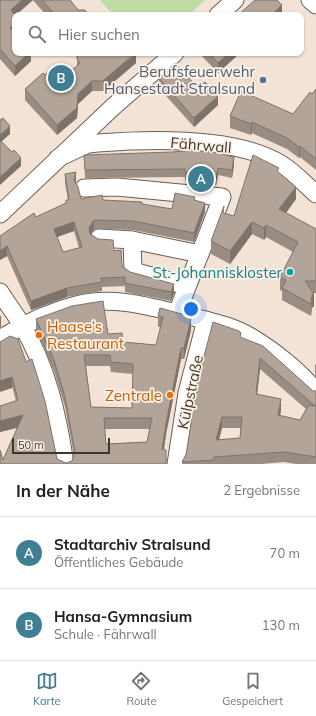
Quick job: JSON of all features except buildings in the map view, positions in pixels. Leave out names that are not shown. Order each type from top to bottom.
[{"type":"street","points":[[221,12],[235,0]]},
{"type":"street","points":[[310,0],[316,5]]},
{"type":"street","name":"Fährwall","points":[[0,214],[114,106],[172,56]]},
{"type":"street","points":[[114,106],[109,125],[113,135],[120,142]]},
{"type":"street","name":"Fährwall","points":[[58,158],[88,144],[120,142],[196,142],[231,146],[263,156],[281,164],[316,194]]},
{"type":"street","points":[[84,188],[117,187],[222,197],[177,313]]},
{"type":"street","points":[[99,238],[132,240],[200,254]]},
{"type":"street","points":[[132,240],[133,271],[187,286]]},
{"type":"street","points":[[1,290],[22,326],[41,367],[55,407],[65,464]]},
{"type":"street","points":[[0,339],[38,317],[80,304],[96,302],[130,303],[226,325],[250,336],[274,352],[310,384],[316,392]]},
{"type":"street","name":"Külpstraße","points":[[176,464],[187,393],[206,320]]},
{"type":"green space","points":[[100,0],[205,0],[192,12],[110,12]]},
{"type":"place","name":"Hansa-Gymnasium","points":[[61,78]]},
{"type":"place","name":"Berufsfeuerwehr Hansestadt Stralsund","points":[[263,80]]},
{"type":"place","name":"Stadtarchiv Stralsund","points":[[201,179]]},
{"type":"place","name":"St.-Johanniskloster","points":[[290,272]]},
{"type":"place","name":"Haase‘s Restaurant","points":[[39,335]]},
{"type":"place","name":"Zentrale","points":[[170,395]]}]
